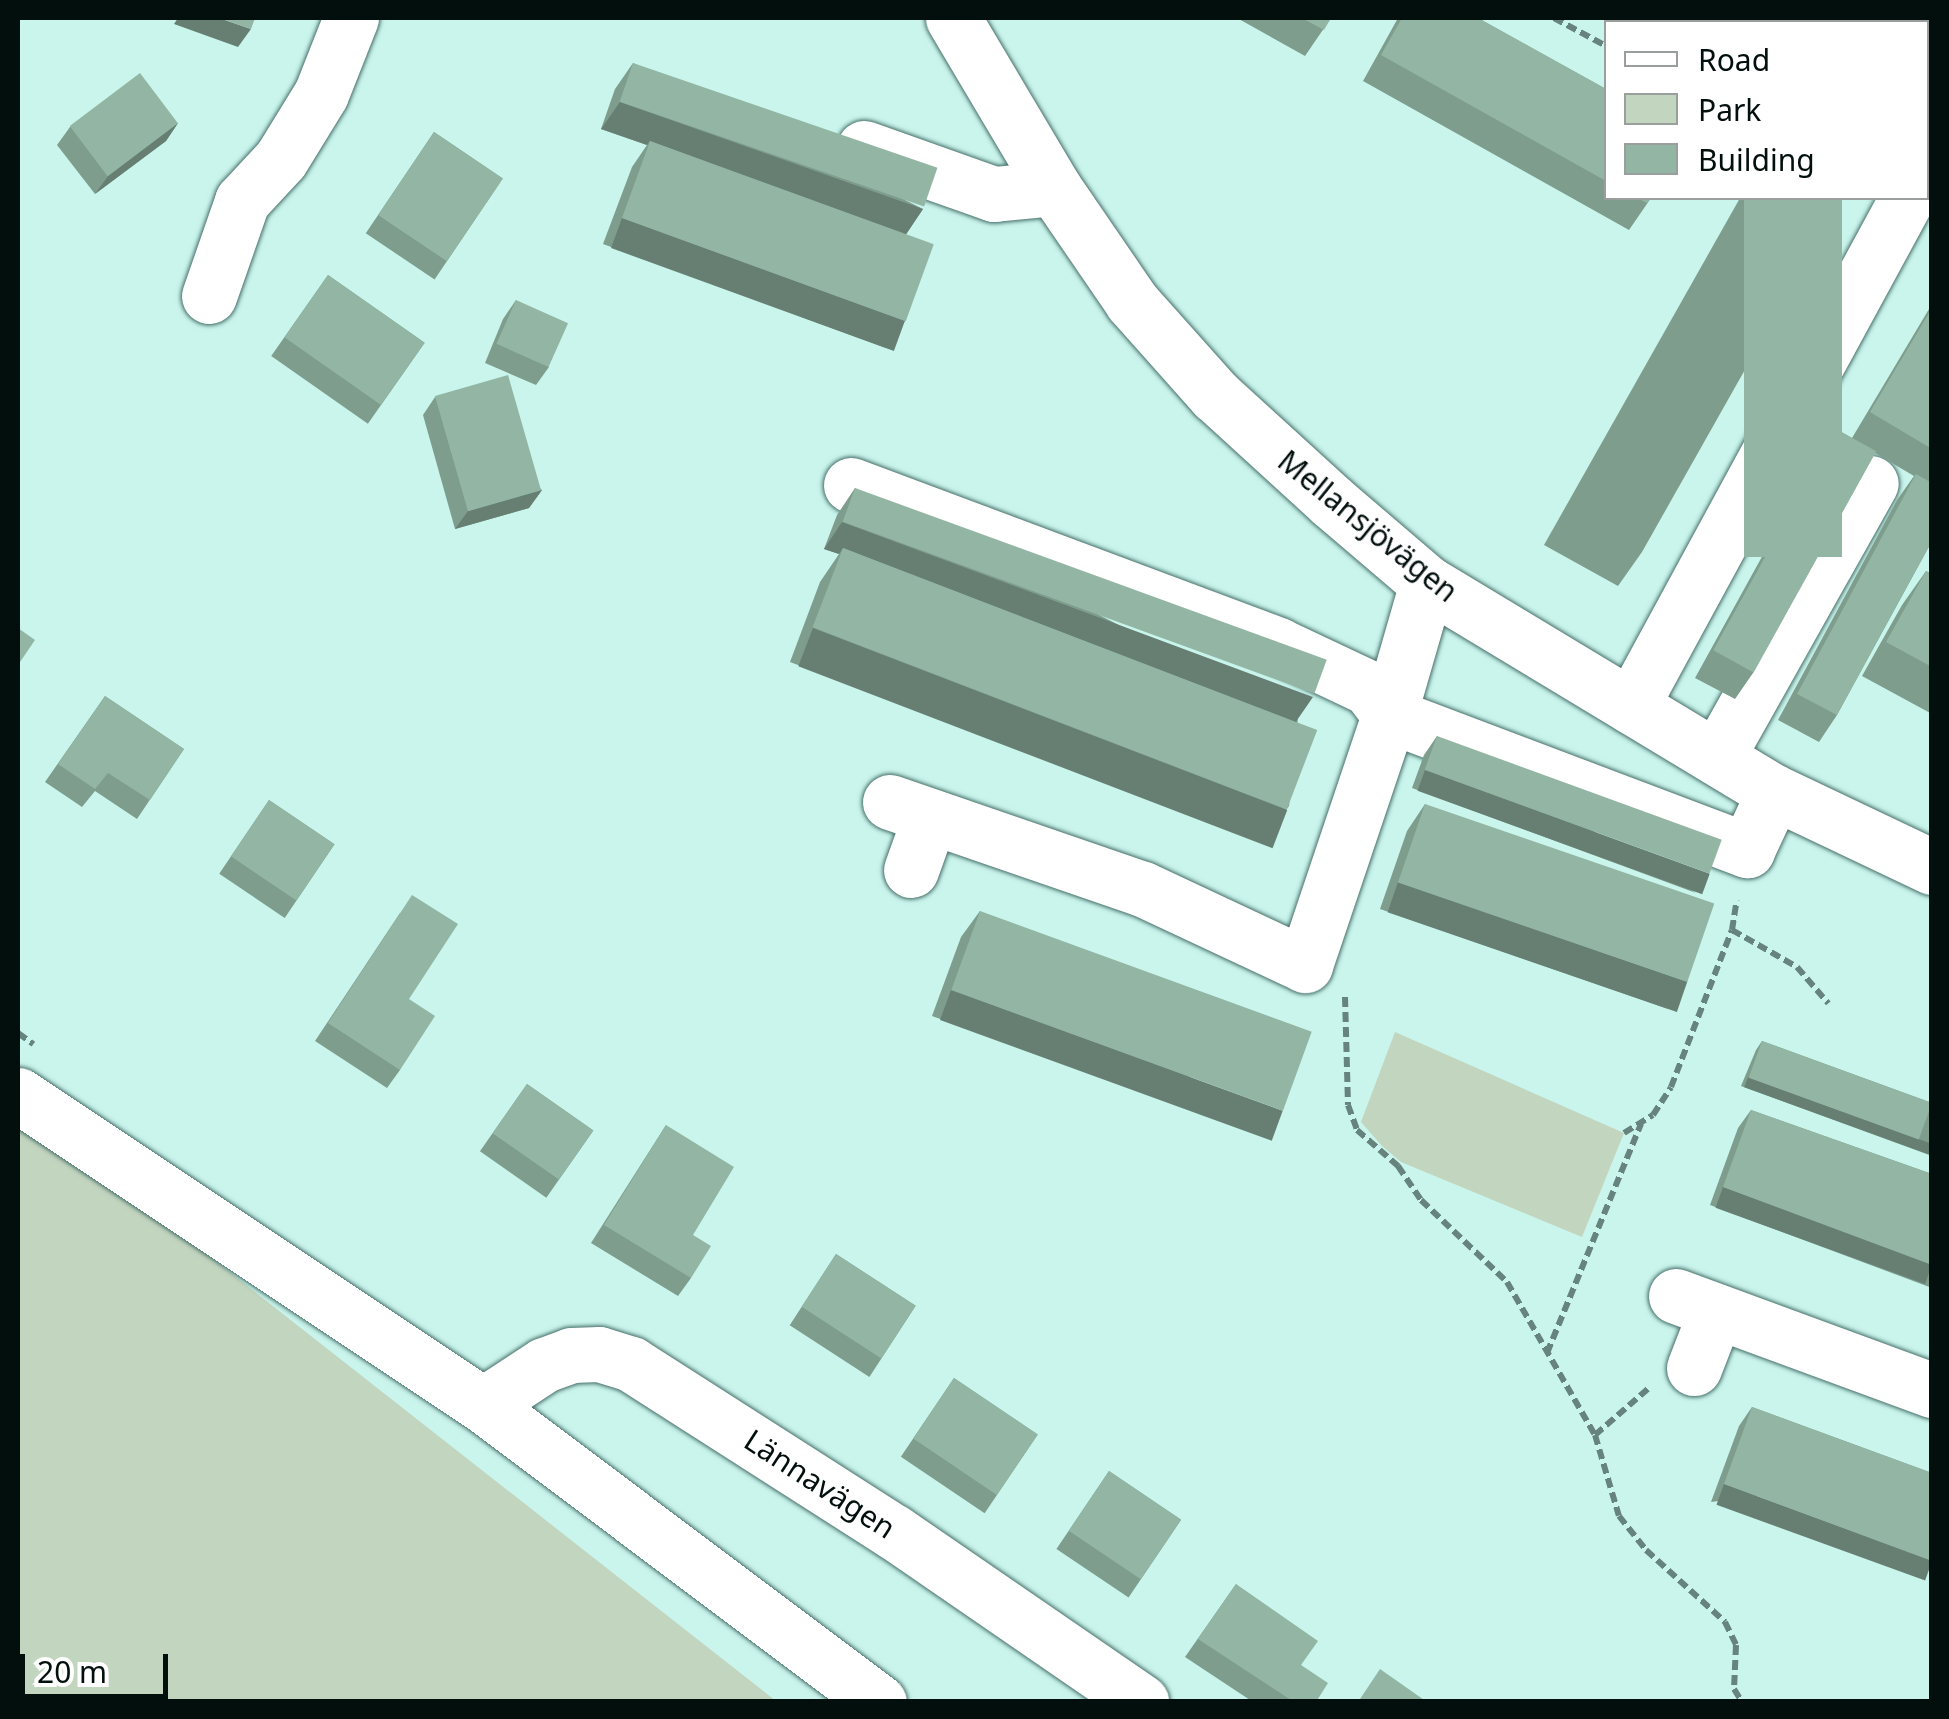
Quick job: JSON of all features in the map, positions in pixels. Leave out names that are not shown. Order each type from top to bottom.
[{"type":"street","points":[[209,296],[242,201],[281,159],[321,94],[350,18]]},
{"type":"street","name":"Mellansjövägen","points":[[954,18],[1054,188],[1132,302],[1215,395],[1427,582],[1774,792],[1932,867]]},
{"type":"street","points":[[810,130],[994,194],[1054,188]]},
{"type":"street","points":[[1631,706],[1906,200]]},
{"type":"street","points":[[1717,757],[1871,483]]},
{"type":"street","points":[[851,485],[1278,645],[1369,688],[1389,715],[1747,850],[1774,792]]},
{"type":"street","points":[[911,870],[910,809],[1144,888],[1305,965],[1389,715],[1427,582]]},
{"type":"street","points":[[18,1094],[483,1405],[879,1702]]},
{"type":"street","points":[[1694,1368],[1696,1304],[1932,1390]]},
{"type":"street","name":"Lännavägen","points":[[483,1405],[544,1366],[571,1355],[599,1354],[630,1364],[878,1521],[1141,1702]]},
{"type":"path","points":[[1554,18],[1604,45]]},
{"type":"path","points":[[1624,1133],[1653,1115],[1671,1087],[1732,930],[1747,850]]},
{"type":"path","points":[[1732,930],[1796,966],[1828,1003]]},
{"type":"path","points":[[1305,965],[1343,985],[1348,1105],[1357,1130],[1398,1166],[1421,1200],[1507,1282],[1595,1434],[1619,1516],[1646,1550],[1725,1622],[1736,1645],[1734,1689],[1742,1702]]},
{"type":"path","points":[[1547,1354],[1642,1123]]},
{"type":"path","points":[[1595,1434],[1673,1368],[1694,1368]]},
{"type":"green space","points":[[1395,1032],[1624,1133],[1582,1237],[1401,1162],[1382,1146],[1361,1122]]},
{"type":"green space","points":[[18,1127],[148,1208],[776,1701],[18,1701]]},
{"type":"building","points":[[219,18],[255,18],[251,29]]},
{"type":"building","points":[[1302,18],[1331,18],[1324,30]]},
{"type":"building","points":[[1402,18],[1478,18],[1604,88],[1604,180],[1381,55]]},
{"type":"building","points":[[633,63],[937,168],[924,207],[620,102]]},
{"type":"building","points":[[140,73],[178,123],[108,176],[70,126]]},
{"type":"building","points":[[434,132],[503,178],[447,261],[378,215]]},
{"type":"building","points":[[650,141],[934,244],[906,321],[622,218]]},
{"type":"building","points":[[1744,200],[1842,200],[1842,557],[1744,557]]},
{"type":"building","points":[[328,275],[425,343],[381,405],[284,337]]},
{"type":"building","points":[[516,300],[568,323],[549,367],[496,344]]},
{"type":"building","points":[[1932,308],[1932,449],[1870,412]]},
{"type":"building","points":[[508,375],[541,490],[468,511],[435,396]]},
{"type":"building","points":[[1836,429],[1876,451],[1754,673],[1713,650]]},
{"type":"building","points":[[1916,474],[1932,483],[1932,541],[1837,715],[1797,694]]},
{"type":"building","points":[[855,488],[1327,660],[1314,694],[843,522]]},
{"type":"building","points":[[843,548],[1317,730],[1287,809],[813,627]]},
{"type":"building","points":[[1926,571],[1932,574],[1932,667],[1886,642]]},
{"type":"building","points":[[18,628],[35,640],[18,665]]},
{"type":"building","points":[[105,696],[184,749],[150,800],[108,773],[95,789],[58,764]]},
{"type":"building","points":[[1437,736],[1722,840],[1709,873],[1425,770]]},
{"type":"building","points":[[269,800],[334,844],[296,901],[231,856]]},
{"type":"building","points":[[1425,804],[1714,904],[1687,982],[1398,882]]},
{"type":"building","points":[[412,895],[458,924],[409,999],[435,1016],[400,1070],[328,1023]]},
{"type":"building","points":[[980,911],[1312,1032],[1283,1111],[951,990]]},
{"type":"building","points":[[1762,1041],[1932,1103],[1919,1140],[1749,1078]]},
{"type":"building","points":[[527,1084],[593,1130],[559,1180],[493,1133]]},
{"type":"building","points":[[1751,1110],[1932,1174],[1932,1265],[1723,1187]]},
{"type":"building","points":[[666,1125],[734,1167],[693,1235],[711,1246],[691,1278],[604,1225]]},
{"type":"building","points":[[836,1254],[916,1306],[881,1359],[802,1307]]},
{"type":"building","points":[[954,1378],[1038,1434],[997,1495],[913,1439]]},
{"type":"building","points":[[1752,1407],[1932,1473],[1932,1561],[1724,1484]]},
{"type":"building","points":[[1109,1471],[1181,1520],[1141,1579],[1069,1531]]},
{"type":"building","points":[[1236,1584],[1318,1641],[1301,1665],[1328,1683],[1316,1702],[1294,1702],[1198,1639]]},
{"type":"building","points":[[1380,1669],[1427,1702],[1358,1702]]}]
